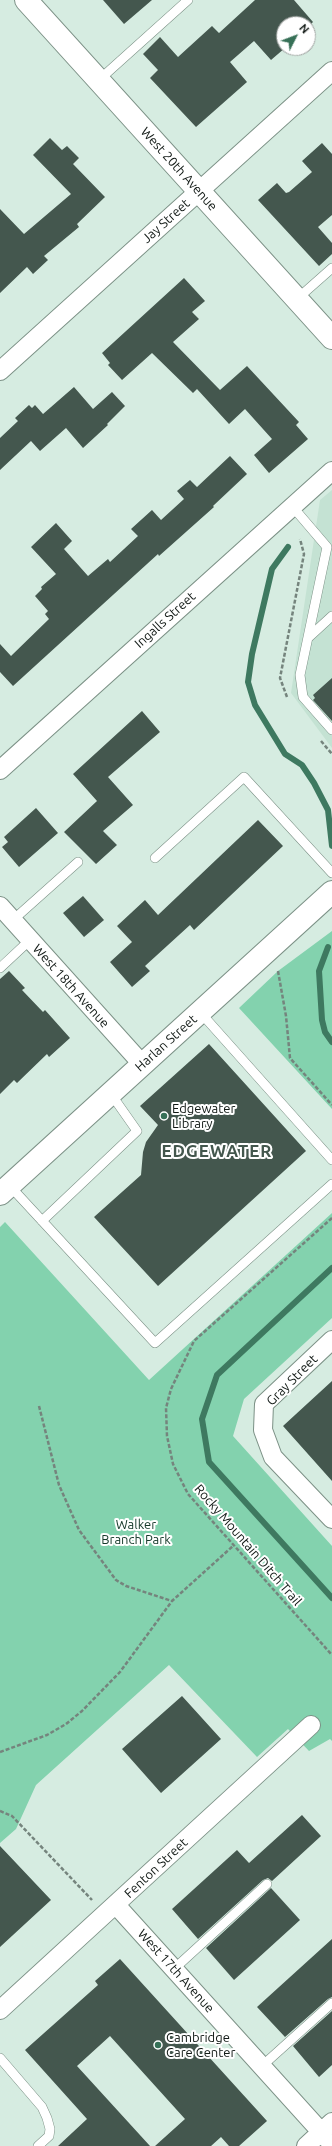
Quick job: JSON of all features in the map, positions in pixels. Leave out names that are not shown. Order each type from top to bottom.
[{"type":"street","name":"West 20th Avenue","points":[[26,0],[332,338]]},
{"type":"street","name":"Jay Street","points":[[0,371],[332,71]]},
{"type":"street","name":"Ingalls Street","points":[[0,770],[332,471]]},
{"type":"street","name":"Harlan Street","points":[[5,1189],[332,892]]},
{"type":"street","name":"West 18th Avenue","points":[[0,906],[143,1065]]},
{"type":"street","name":"Gray Street","points":[[332,1340],[264,1404],[263,1430],[273,1457],[332,1519]]},
{"type":"street","name":"Fenton Street","points":[[0,2010],[311,1725]]},
{"type":"street","name":"West 17th Avenue","points":[[116,1905],[262,2066],[328,2133]]},
{"type":"street","points":[[306,2146],[328,2133]]},
{"type":"lane","points":[[99,80],[188,0]]},
{"type":"lane","points":[[297,299],[332,268]]},
{"type":"lane","points":[[292,506],[330,545],[300,675],[303,697],[332,730]]},
{"type":"lane","points":[[308,638],[332,616]]},
{"type":"lane","points":[[155,858],[244,777],[332,873]]},
{"type":"lane","points":[[12,920],[78,862]]},
{"type":"lane","points":[[0,968],[30,940]]},
{"type":"lane","points":[[200,1012],[332,1160]]},
{"type":"lane","points":[[42,1221],[137,1131],[111,1094]]},
{"type":"lane","points":[[5,1189],[42,1221],[155,1343],[332,1184]]},
{"type":"lane","points":[[174,1969],[267,1884]]},
{"type":"lane","points":[[262,2066],[332,2003]]},
{"type":"lane","points":[[0,2058],[42,2107],[47,2118],[50,2129],[49,2136],[38,2146]]},
{"type":"path","points":[[278,971],[286,1016],[290,1058],[332,1105]]},
{"type":"path","name":"Rocky Mountain Ditch Trail","points":[[332,1218],[194,1341],[171,1389],[166,1408],[167,1436],[173,1464],[188,1494],[332,1655]]},
{"type":"path","points":[[39,1406],[59,1485],[79,1530],[116,1580],[126,1586],[172,1601]]},
{"type":"path","points":[[0,1755],[2,1752],[47,1735],[66,1724],[82,1711],[120,1672],[172,1601],[233,1546]]},
{"type":"path","points":[[0,1811],[12,1816],[93,1900]]},
{"type":"shaded area","points":[[332,490],[332,748],[291,693],[320,500]]},
{"type":"green space","points":[[332,931],[332,1109],[239,1008],[278,971]]},
{"type":"green space","name":"Walker Branch Park","points":[[332,1213],[332,1318],[244,1399],[233,1436],[332,1546],[332,1741],[330,1739],[309,1751],[288,1729],[257,1757],[169,1665],[36,1785],[16,1829],[0,1843],[0,1227],[5,1222],[149,1380]]},
{"type":"building","points":[[103,0],[152,0],[124,24]]},
{"type":"building","points":[[255,0],[294,0],[308,16],[276,16],[276,56],[271,60],[254,41],[230,62],[247,82],[196,127],[150,78],[158,70],[143,54],[160,37],[178,57],[212,26],[219,33]]},
{"type":"building","points":[[50,138],[62,150],[67,146],[79,158],[73,164],[105,197],[77,224],[79,227],[44,256],[48,260],[33,274],[27,267],[0,293],[0,209],[24,234],[71,194],[33,155]]},
{"type":"building","points":[[322,143],[332,154],[332,215],[318,227],[332,243],[332,254],[319,266],[258,200],[277,183],[286,193],[289,192],[312,172],[302,161]]},
{"type":"building","points":[[184,278],[205,301],[192,312],[199,319],[173,342],[220,390],[247,366],[299,422],[296,425],[308,439],[269,473],[254,455],[272,439],[245,409],[229,424],[197,389],[193,393],[152,353],[122,380],[108,365],[110,363],[102,353]]},
{"type":"building","points":[[74,387],[93,409],[112,392],[125,406],[107,424],[108,425],[83,448],[66,428],[40,451],[31,441],[0,470],[0,438],[18,421],[15,418],[29,405],[32,408],[35,405],[43,414]]},
{"type":"building","points":[[230,456],[247,474],[213,506],[214,507],[159,556],[158,554],[13,686],[0,672],[0,644],[11,656],[49,619],[45,614],[48,611],[35,596],[42,589],[41,587],[56,574],[31,547],[56,523],[72,541],[64,549],[88,576],[108,559],[110,562],[138,536],[131,529],[152,510],[161,520],[184,499],[177,491],[190,480],[197,487]]},
{"type":"building","points":[[332,678],[332,721],[313,700],[315,698],[313,695]]},
{"type":"building","points":[[142,711],[160,732],[108,777],[133,805],[103,831],[117,845],[96,864],[64,832],[97,801],[73,774]]},
{"type":"building","points":[[36,808],[58,833],[19,867],[2,847],[8,842],[4,837]]},
{"type":"building","points":[[258,820],[283,846],[194,930],[190,925],[145,966],[150,971],[132,987],[110,962],[132,942],[117,926],[145,900],[158,915]]},
{"type":"building","points":[[83,896],[104,920],[84,937],[63,913]]},
{"type":"building","points":[[9,971],[25,988],[22,990],[43,1012],[45,1010],[70,1038],[49,1057],[47,1054],[17,1083],[14,1080],[0,1094],[0,979]]},
{"type":"building","points":[[209,1044],[306,1151],[158,1286],[94,1217],[141,1175],[143,1152],[146,1142],[158,1125],[140,1106]]},
{"type":"building","points":[[332,1381],[332,1481],[283,1426]]},
{"type":"building","points":[[182,1696],[221,1739],[161,1793],[122,1749]]},
{"type":"building","points":[[302,1815],[321,1836],[272,1881],[268,1878],[263,1880],[198,1939],[172,1909],[237,1850],[249,1863]]},
{"type":"building","points":[[0,1846],[51,1900],[0,1947]]},
{"type":"building","points":[[271,1888],[300,1920],[234,1980],[206,1948]]},
{"type":"building","points":[[332,1939],[332,1997],[285,2037],[257,2007]]},
{"type":"building","name":"Cambridge Care Center","points":[[120,1959],[267,2121],[239,2146],[229,2146],[221,2137],[211,2146],[155,2146],[185,2119],[110,2036],[77,2066],[150,2146],[58,2146],[87,2119],[25,2050],[98,1985],[95,1981]]},
{"type":"building","points":[[332,2011],[332,2065],[319,2077],[293,2046]]},
{"type":"waterway","points":[[288,547],[272,569],[252,654],[248,682],[255,705],[285,754],[302,765],[314,783],[328,810],[332,846]]},
{"type":"waterway","points":[[328,947],[319,971],[322,1020],[325,1032],[332,1042]]},
{"type":"waterway","points":[[332,1268],[217,1375],[202,1419],[209,1462],[332,1598]]},
{"type":"place","name":"Edgewater Library","points":[[164,1116]]},
{"type":"place","name":"Cambridge Care Center","points":[[158,2045]]},
{"type":"district","name":"EDGEWATER","points":[[217,1151]]}]
